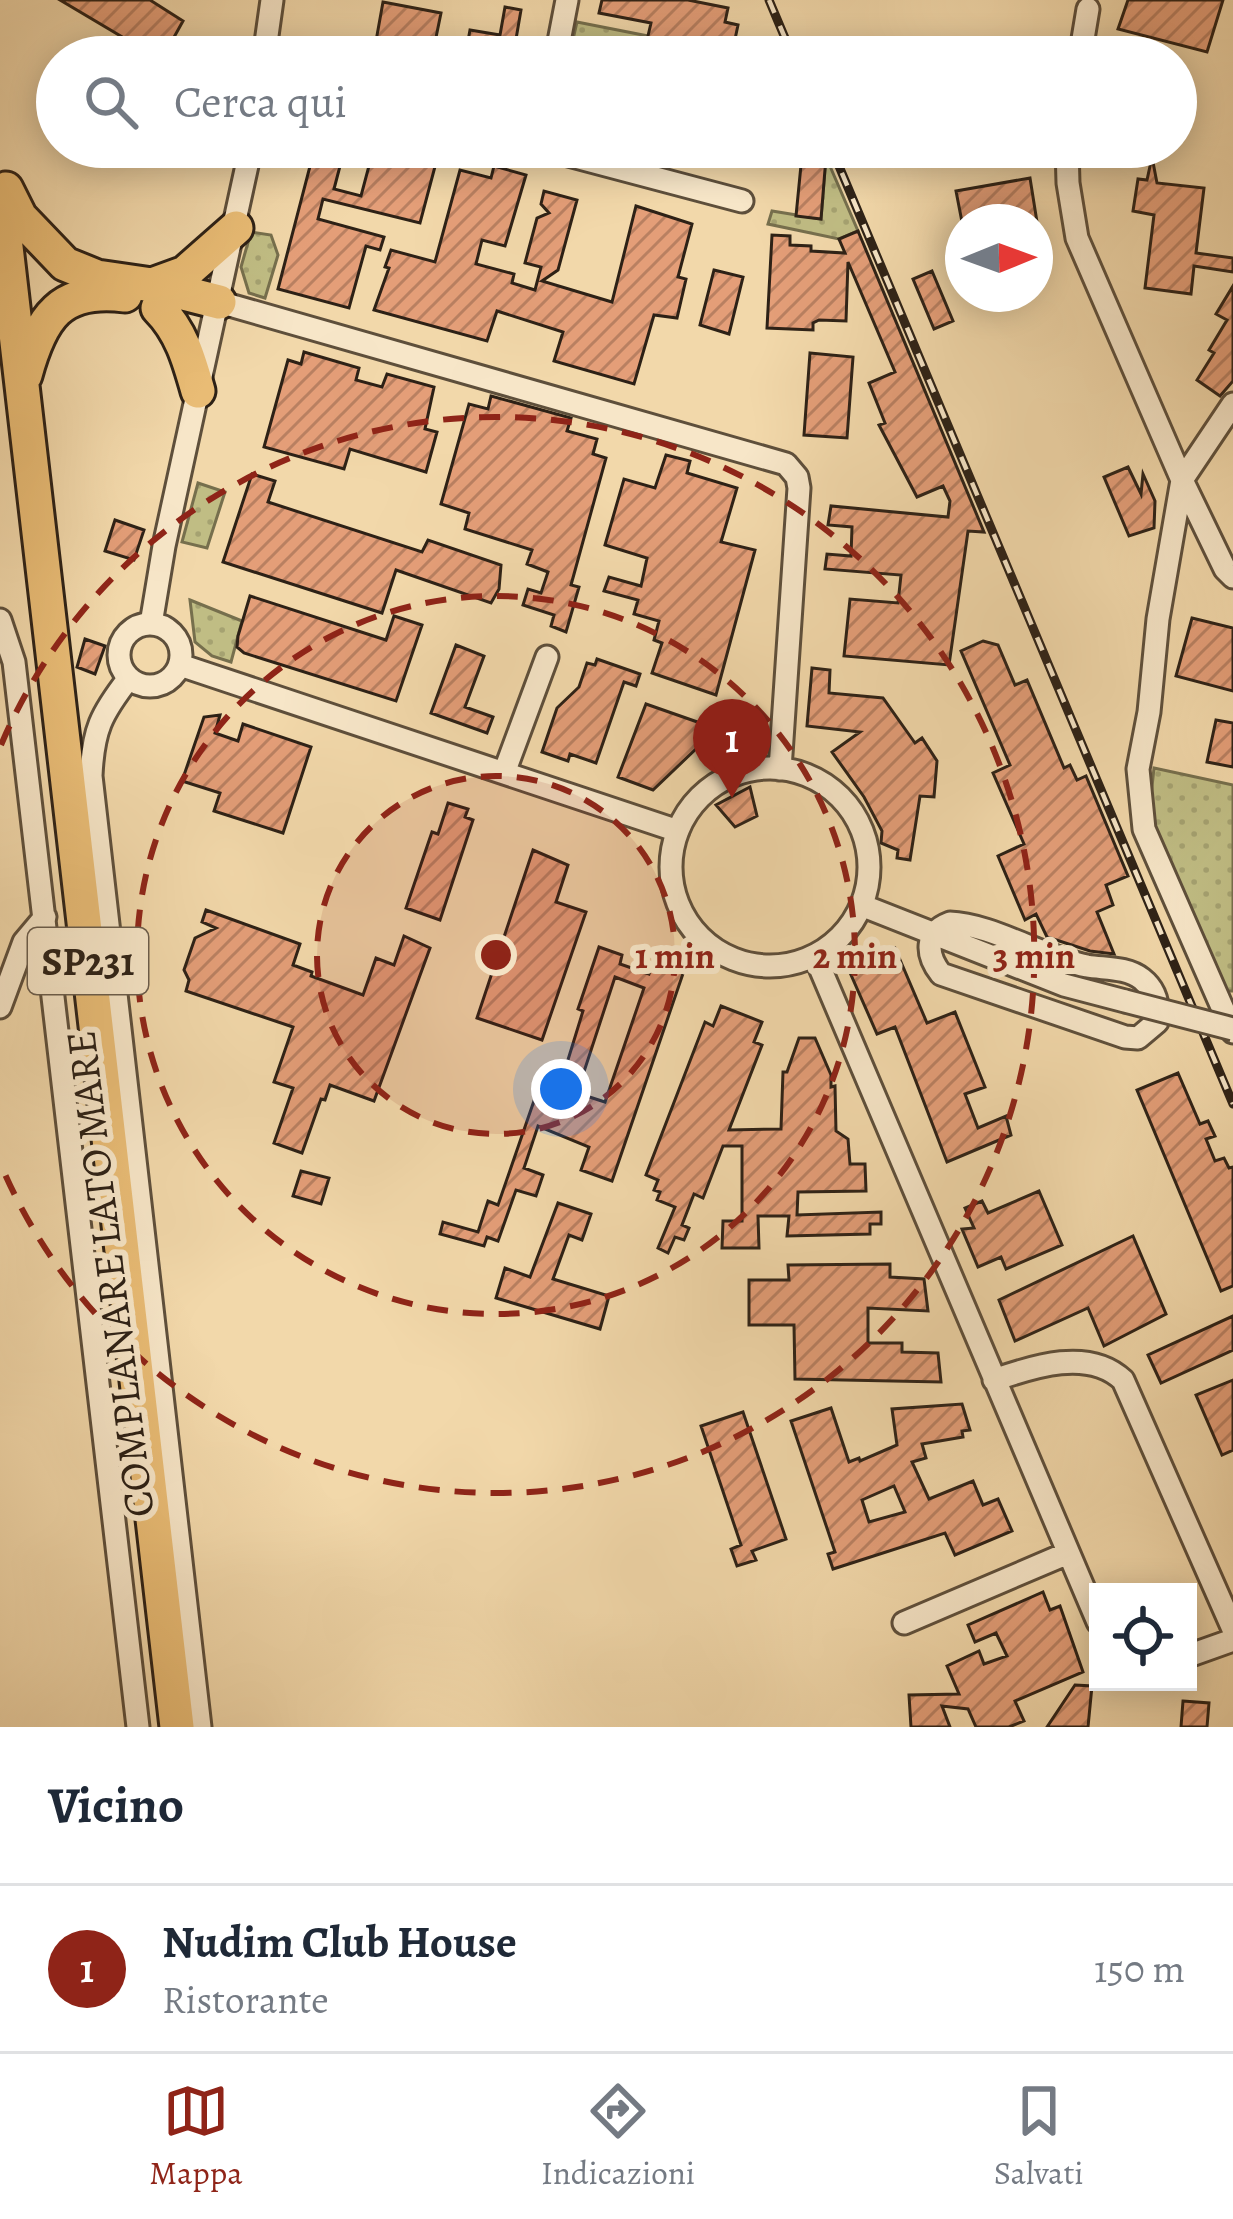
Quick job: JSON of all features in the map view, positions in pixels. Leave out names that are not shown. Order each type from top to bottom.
[{"type":"highway","points":[[0,178],[20,217],[64,264],[155,296],[188,355],[198,391]]},
{"type":"highway","name":"SP231","points":[[0,195],[7,398],[156,1727]]},
{"type":"highway","points":[[155,296],[236,228]]},
{"type":"highway","points":[[7,398],[35,339],[52,313],[68,301],[95,293],[219,302]]},
{"type":"highway","name":"SP231","points":[[7,398],[177,1727]]},
{"type":"street","points":[[267,36],[272,0]]},
{"type":"street","points":[[560,36],[567,0]]},
{"type":"street","points":[[1084,36],[1088,9]]},
{"type":"street","points":[[151,624],[247,168]]},
{"type":"street","points":[[617,168],[742,201]]},
{"type":"street","points":[[1068,168],[1077,238],[1182,480],[1233,577]]},
{"type":"street","points":[[219,302],[786,464],[799,488],[780,769]]},
{"type":"street","points":[[861,905],[1064,985],[1233,1031],[1227,1006],[1144,829],[1138,769],[1149,712],[1157,619],[1182,480],[1233,404]]},
{"type":"street","points":[[0,620],[14,662],[138,1727]]},
{"type":"street","points":[[151,624],[176,637],[180,665],[158,685],[138,684],[129,679],[119,649],[130,630],[151,624]]},
{"type":"street","points":[[504,773],[547,657]]},
{"type":"street","points":[[180,665],[678,831]]},
{"type":"street","name":"COMPLANARE LATO MARE","points":[[129,679],[104,710],[93,740],[91,776],[200,1727]]},
{"type":"street","points":[[780,769],[800,773],[835,793],[859,826],[868,865],[861,905],[847,929],[815,956],[783,966],[749,964],[704,941],[682,914],[671,865],[678,831],[710,788],[743,772],[780,769]]},
{"type":"street","points":[[0,1007],[24,942],[45,917]]},
{"type":"street","points":[[950,923],[972,926],[1044,954],[1131,973],[1152,990],[1158,1005],[1157,1022],[1138,1038],[1125,1037],[964,985],[940,974],[931,962],[933,934],[950,923]]},
{"type":"street","points":[[815,956],[1089,1601]]},
{"type":"street","points":[[8,984],[52,972]]},
{"type":"street","points":[[994,1380],[1085,1362],[1108,1368],[1123,1380],[1233,1629]]},
{"type":"street","points":[[904,1623],[1068,1553]]},
{"type":"street","points":[[1197,1653],[1233,1640]]},
{"type":"shaded area","points":[[577,22],[648,36],[574,36]]},
{"type":"shaded area","points":[[825,168],[831,168],[858,231],[839,239],[768,224],[772,211],[821,219]]},
{"type":"shaded area","points":[[251,232],[271,235],[278,255],[265,298],[249,293],[241,267]]},
{"type":"shaded area","points":[[198,483],[225,492],[207,548],[182,542]]},
{"type":"shaded area","points":[[190,600],[242,621],[231,662],[212,656],[195,642]]},
{"type":"shaded area","points":[[1154,768],[1233,785],[1233,991],[1223,991],[1149,814]]},
{"type":"building","points":[[60,0],[150,0],[183,21],[175,36],[121,36]]},
{"type":"building","points":[[602,0],[688,0],[728,8],[725,22],[738,25],[736,36],[648,36],[651,23],[599,13]]},
{"type":"building","points":[[1128,0],[1223,0],[1207,52],[1197,49],[1197,36],[1145,36],[1118,29]]},
{"type":"building","points":[[383,2],[441,13],[436,36],[377,36]]},
{"type":"building","points":[[505,7],[521,10],[517,36],[469,36],[470,30],[500,35]]},
{"type":"building","points":[[310,168],[340,168],[334,189],[361,196],[368,168],[435,168],[420,223],[323,199],[318,219],[384,237],[380,250],[366,246],[349,308],[278,289]]},
{"type":"building","points":[[494,168],[526,175],[505,246],[482,240],[476,264],[514,274],[512,283],[535,290],[541,267],[525,263],[537,218],[549,213],[541,204],[544,191],[577,200],[558,270],[542,281],[612,302],[636,206],[692,224],[678,277],[686,279],[677,318],[654,315],[634,384],[554,361],[563,332],[497,311],[487,341],[374,310],[391,250],[435,262],[460,170],[491,178]]},
{"type":"building","points":[[801,168],[825,168],[821,219],[796,216]]},
{"type":"building","points":[[1150,168],[1154,168],[1157,183],[1204,188],[1196,253],[1233,258],[1233,272],[1194,266],[1191,294],[1145,288],[1154,215],[1133,211],[1138,179],[1147,180]]},
{"type":"building","points":[[1030,178],[1034,204],[959,204],[956,191]]},
{"type":"building","points":[[858,231],[984,532],[968,531],[949,665],[844,656],[850,599],[898,603],[901,575],[825,569],[827,554],[851,556],[852,527],[828,525],[831,506],[948,517],[950,501],[943,486],[917,497],[879,425],[885,423],[869,383],[895,372],[848,262],[846,321],[819,320],[813,323],[813,330],[767,328],[772,235],[790,236],[790,245],[811,246],[811,251],[845,253],[839,239]]},
{"type":"building","points":[[714,270],[743,277],[729,334],[700,325]]},
{"type":"building","points":[[932,271],[945,312],[953,321],[934,329],[913,279]]},
{"type":"building","points":[[1233,286],[1233,381],[1220,396],[1197,380],[1227,320],[1216,314]]},
{"type":"building","points":[[304,352],[359,368],[356,380],[382,387],[387,374],[434,387],[425,429],[437,432],[426,472],[350,449],[344,469],[264,447],[288,360],[301,364]]},
{"type":"building","points":[[810,353],[853,357],[847,438],[804,435]]},
{"type":"building","points":[[491,396],[571,418],[567,431],[597,439],[593,454],[606,458],[571,585],[579,587],[566,632],[551,626],[554,615],[523,605],[528,589],[541,593],[548,572],[527,564],[532,550],[465,529],[469,513],[441,504],[469,404],[488,409]]},
{"type":"building","points":[[666,455],[690,461],[687,473],[737,488],[721,542],[755,550],[716,695],[652,673],[662,643],[654,640],[659,621],[634,614],[638,600],[604,591],[609,577],[641,586],[647,558],[605,545],[624,479],[655,488]]},
{"type":"building","points":[[1128,467],[1141,494],[1143,474],[1155,501],[1154,528],[1129,536],[1104,477]]},
{"type":"building","points":[[252,474],[275,481],[268,502],[422,552],[428,540],[501,565],[499,589],[491,603],[396,570],[382,613],[223,562]]},
{"type":"building","points":[[115,520],[144,530],[134,560],[105,551]]},
{"type":"building","points":[[250,596],[386,640],[394,616],[422,625],[396,701],[244,653],[237,647],[238,636]]},
{"type":"building","points":[[1192,618],[1233,628],[1233,691],[1176,676]]},
{"type":"building","points":[[85,639],[105,646],[95,674],[77,667]]},
{"type":"building","points":[[983,641],[998,645],[1015,685],[1027,680],[1064,768],[1070,765],[1077,780],[1086,776],[1128,876],[1106,885],[1113,905],[1097,912],[1114,954],[1047,937],[1036,914],[1025,920],[998,856],[1024,844],[993,773],[1010,765],[961,651]]},
{"type":"building","points":[[456,645],[484,656],[465,707],[493,717],[487,733],[431,713]]},
{"type":"building","points":[[597,659],[640,674],[636,686],[624,682],[596,763],[570,754],[568,761],[542,752],[557,708],[579,687],[587,663],[595,665]]},
{"type":"building","points":[[812,668],[830,670],[829,693],[883,698],[915,743],[922,738],[937,761],[934,797],[920,796],[910,860],[897,858],[898,850],[881,843],[882,831],[864,797],[832,752],[860,732],[807,726]]},
{"type":"building","points":[[646,704],[706,725],[698,747],[653,790],[618,777]]},
{"type":"building","points":[[220,715],[215,733],[238,741],[243,724],[311,747],[283,833],[214,811],[220,793],[182,781],[204,717]]},
{"type":"building","points":[[1216,720],[1233,723],[1233,767],[1207,762]]},
{"type":"building","points":[[750,787],[757,816],[735,827],[716,805]]},
{"type":"building","points":[[448,803],[468,809],[465,817],[473,820],[440,920],[406,908],[432,832],[438,834]]},
{"type":"building","points":[[533,850],[568,865],[556,902],[586,912],[542,1040],[477,1018]]},
{"type":"building","points":[[206,910],[300,944],[293,965],[363,995],[376,958],[394,965],[404,936],[430,948],[374,1101],[330,1085],[302,1153],[274,1143],[293,1088],[274,1082],[293,1027],[186,991],[189,980],[184,970],[195,938],[216,928],[202,922]]},
{"type":"building","points":[[599,947],[622,955],[620,964],[649,974],[657,951],[687,962],[612,1181],[581,1170],[589,1147],[538,1126],[524,1168],[543,1175],[536,1196],[516,1190],[498,1241],[487,1237],[484,1246],[440,1234],[443,1222],[478,1232],[488,1201],[498,1205],[536,1095],[555,1102],[583,1011],[578,1009]],"holes":[[[615,977],[644,988],[605,1102],[577,1093]]]},
{"type":"building","points":[[895,948],[927,1023],[955,1012],[985,1087],[965,1094],[978,1128],[1006,1116],[1011,1135],[947,1162],[895,1027],[877,1034],[848,968]]},
{"type":"building","points":[[721,1006],[762,1022],[754,1042],[762,1045],[729,1130],[781,1129],[783,1072],[787,1072],[799,1038],[815,1038],[831,1075],[831,1087],[835,1086],[836,1131],[848,1139],[850,1164],[865,1164],[866,1191],[798,1192],[797,1215],[881,1212],[881,1224],[870,1224],[870,1234],[787,1236],[789,1216],[758,1216],[759,1248],[722,1248],[723,1221],[742,1221],[742,1146],[723,1146],[703,1198],[694,1194],[682,1225],[689,1228],[684,1240],[675,1237],[668,1253],[658,1248],[675,1207],[657,1200],[658,1180],[646,1175],[705,1022],[713,1026]]},
{"type":"building","points":[[1178,1073],[1200,1124],[1208,1121],[1215,1136],[1206,1139],[1215,1161],[1224,1158],[1233,1167],[1233,1286],[1221,1291],[1137,1090]]},
{"type":"building","points":[[301,1171],[329,1178],[321,1204],[293,1196]]},
{"type":"building","points":[[1039,1191],[1062,1245],[1006,1269],[1001,1257],[978,1267],[962,1229],[974,1228],[965,1208],[982,1201],[988,1213]]},
{"type":"building","points":[[558,1203],[591,1214],[582,1240],[569,1235],[553,1279],[609,1296],[600,1329],[496,1298],[505,1268],[530,1277]]},
{"type":"building","points":[[1133,1236],[1166,1314],[1104,1346],[1088,1308],[1015,1341],[999,1300]]},
{"type":"building","points":[[890,1264],[890,1277],[924,1279],[928,1311],[868,1308],[868,1343],[902,1343],[902,1352],[938,1353],[941,1382],[795,1379],[794,1325],[749,1325],[749,1280],[789,1280],[788,1265]]},
{"type":"building","points":[[1233,1316],[1233,1350],[1161,1383],[1148,1355]]},
{"type":"building","points":[[1233,1380],[1233,1450],[1222,1455],[1196,1395]]},
{"type":"building","points":[[962,1404],[970,1430],[962,1431],[963,1437],[922,1444],[926,1458],[912,1462],[929,1499],[973,1481],[983,1505],[998,1499],[1012,1531],[955,1555],[945,1533],[833,1569],[828,1554],[835,1552],[791,1421],[831,1408],[849,1462],[860,1461],[897,1445],[892,1409]],"holes":[[[894,1486],[905,1512],[869,1522],[862,1500]]]},
{"type":"building","points":[[743,1412],[786,1539],[752,1551],[756,1560],[737,1566],[731,1549],[741,1545],[701,1426]]},
{"type":"building","points":[[1043,1592],[1050,1610],[1060,1606],[1083,1672],[1015,1701],[1024,1721],[1009,1727],[976,1727],[968,1709],[942,1706],[950,1727],[911,1727],[909,1695],[959,1694],[947,1666],[979,1651],[984,1664],[1007,1656],[996,1633],[975,1642],[968,1625]]},
{"type":"building","points":[[1075,1685],[1089,1686],[1088,1727],[1047,1727]]},
{"type":"building","points":[[1183,1701],[1209,1703],[1207,1727],[1181,1727]]},
{"type":"railway","points":[[769,0],[784,36]]},
{"type":"railway","points":[[840,168],[1233,1104]]},
{"type":"place","name":"Nudim Club House","points":[[732,798]]}]
